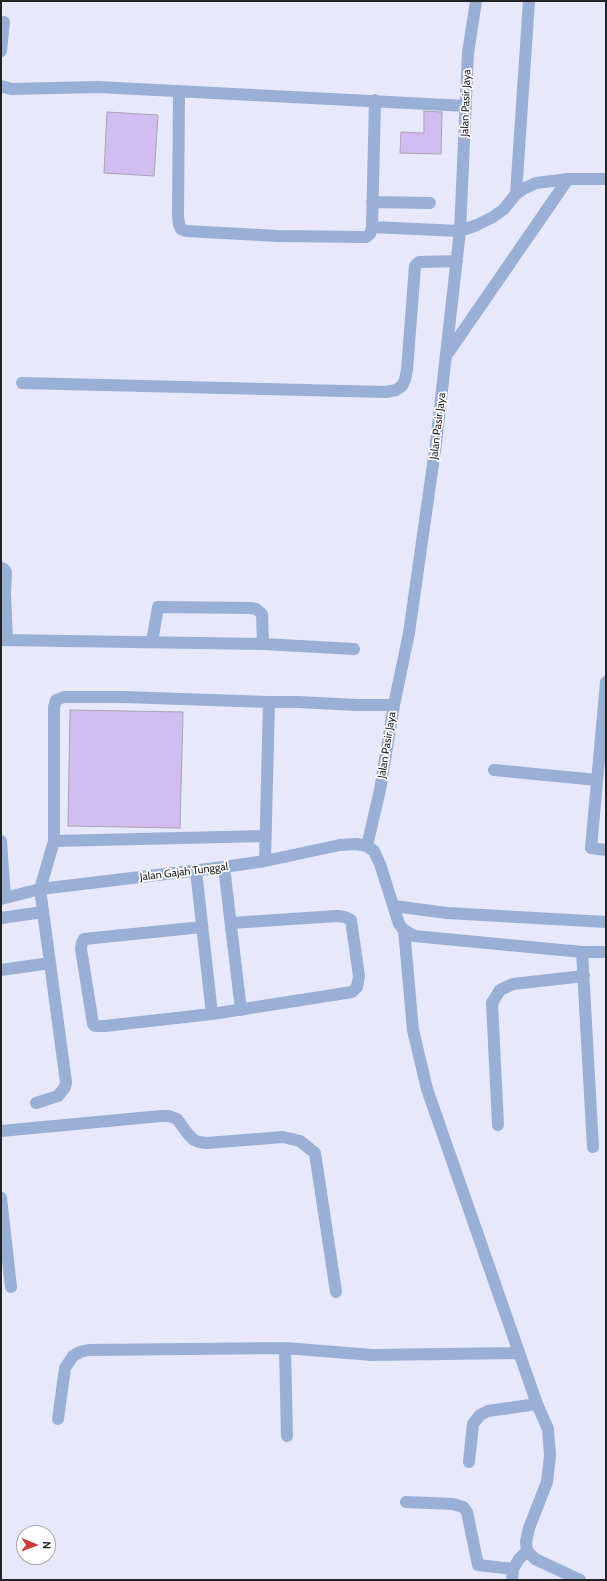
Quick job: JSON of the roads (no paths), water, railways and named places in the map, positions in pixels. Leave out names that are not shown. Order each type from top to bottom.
[{"type":"street","name":"Jalan Pasir Jaya","points":[[367,846],[380,790],[394,705],[409,633],[436,443],[460,231],[468,53],[476,1]]},
{"type":"street","points":[[516,194],[529,1]]},
{"type":"street","points":[[1,51],[4,22]]},
{"type":"street","points":[[1,86],[7,89],[98,87],[375,100],[466,106]]},
{"type":"street","points":[[179,91],[178,215],[181,228],[186,231],[278,236],[366,237],[370,234],[372,227],[375,100]]},
{"type":"street","points":[[447,355],[568,179]]},
{"type":"street","points":[[372,227],[460,231],[493,217],[504,209],[516,194],[536,183],[568,179],[606,179]]},
{"type":"street","points":[[372,202],[430,204]]},
{"type":"street","points":[[22,383],[386,392],[396,390],[402,386],[405,380],[415,266],[420,262],[457,261]]},
{"type":"street","points":[[1,568],[6,570],[4,640],[263,644],[354,649]]},
{"type":"street","points":[[152,642],[158,608],[251,608],[256,609],[262,614],[263,644]]},
{"type":"street","points":[[606,682],[600,776],[591,848],[606,850]]},
{"type":"street","points":[[36,1103],[58,1096],[66,1087],[40,889],[54,841],[54,707],[56,700],[64,696],[394,705]]},
{"type":"street","points":[[265,861],[269,702]]},
{"type":"street","points":[[494,770],[600,776]]},
{"type":"street","points":[[54,841],[265,836]]},
{"type":"street","points":[[1,841],[3,898]]},
{"type":"street","name":"Jalan Gajah Tunggal","points":[[3,898],[40,889],[196,871],[265,861],[340,845],[357,844],[367,846]]},
{"type":"street","points":[[367,846],[374,851],[380,864],[400,924],[404,930],[414,936],[582,952],[606,952]]},
{"type":"street","points":[[224,867],[241,1010]]},
{"type":"street","points":[[196,871],[212,1014]]},
{"type":"street","points":[[394,906],[447,912],[606,922]]},
{"type":"street","points":[[1,918],[43,912]]},
{"type":"street","points":[[202,927],[84,939],[81,949],[92,1020],[95,1026],[241,1010],[352,992],[357,987],[359,976],[351,920],[345,917],[337,916],[231,923]]},
{"type":"street","points":[[404,930],[413,1030],[427,1089],[537,1404],[548,1429],[550,1456],[547,1482],[529,1528],[526,1542],[527,1551],[534,1559],[580,1580]]},
{"type":"street","points":[[582,952],[593,1146]]},
{"type":"street","points":[[1,970],[50,963]]},
{"type":"street","points":[[498,1125],[492,1003],[500,990],[513,984],[584,976]]},
{"type":"street","points":[[1,1131],[170,1116],[178,1119],[191,1137],[199,1142],[207,1143],[283,1137],[300,1141],[315,1152],[336,1292]]},
{"type":"street","points":[[1,1198],[11,1287]]},
{"type":"street","points":[[58,1419],[65,1368],[73,1356],[88,1350],[285,1348],[372,1355],[519,1353]]},
{"type":"street","points":[[285,1348],[288,1436]]},
{"type":"street","points":[[469,1462],[474,1424],[480,1414],[488,1411],[537,1404]]},
{"type":"street","points":[[406,1502],[453,1504],[463,1507],[467,1512],[478,1565],[513,1575],[519,1559],[527,1551]]}]
